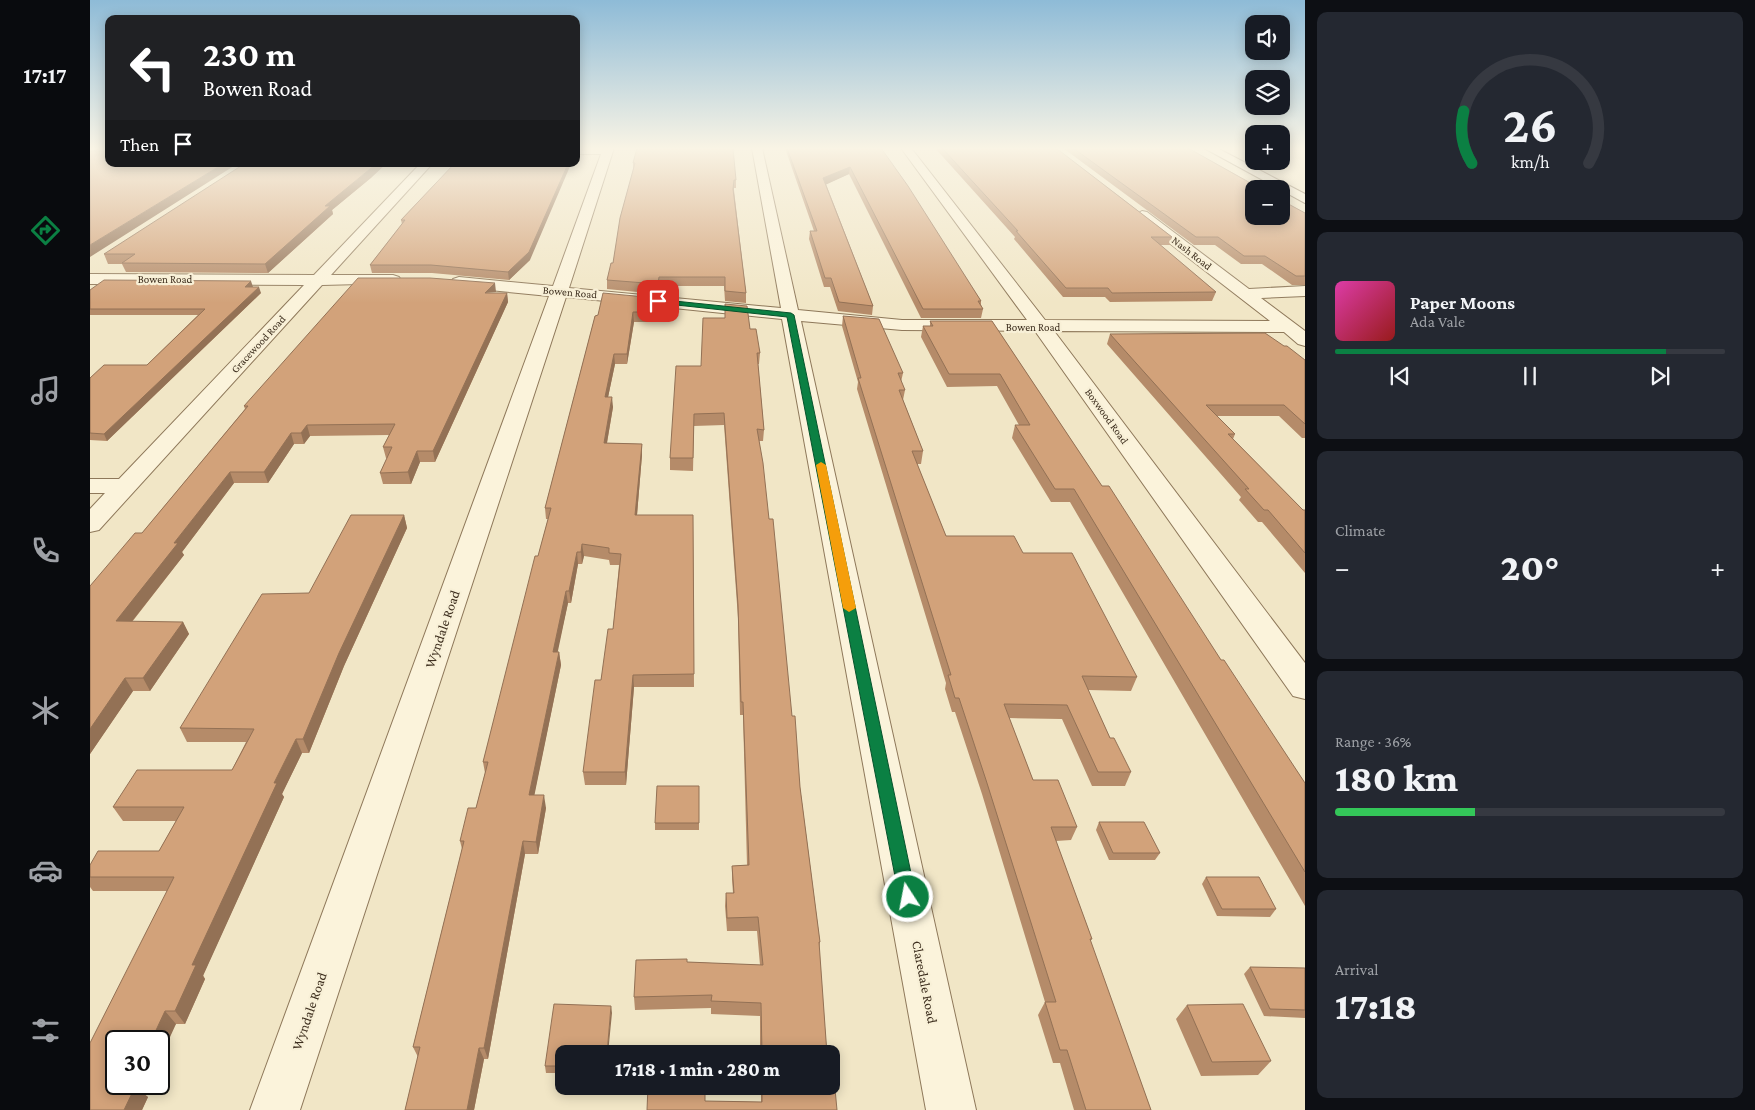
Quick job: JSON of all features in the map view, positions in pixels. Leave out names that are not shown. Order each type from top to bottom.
[{"type":"street","name":"Gracewood Road","points":[[90,524],[393,200]]},
{"type":"street","name":"Wyndale Road","points":[[275,1110],[590,200]]},
{"type":"street","name":"Claredale Road","points":[[768,200],[950,1110]]},
{"type":"street","name":"Boxwood Road","points":[[945,200],[1041,327],[1305,687]]},
{"type":"street","name":"Nash Road","points":[[1131,206],[1305,340]]},
{"type":"street","name":"Bowen Road","points":[[90,279],[413,280]]},
{"type":"street","name":"Bowen Road","points":[[440,281],[902,325],[1288,327]]},
{"type":"street","points":[[1245,294],[1305,291]]},
{"type":"street","points":[[90,486],[125,486]]},
{"type":"building","points":[[90,200],[164,200],[90,245]]},
{"type":"building","points":[[188,200],[333,200],[325,206],[330,206],[265,264],[122,263],[135,254],[104,254]]},
{"type":"building","points":[[420,200],[552,200],[529,252],[508,272],[431,265],[370,265],[405,220],[401,220]]},
{"type":"building","points":[[625,200],[734,200],[746,293],[725,291],[725,277],[659,277],[658,284],[607,280],[611,263],[613,263]]},
{"type":"building","points":[[806,200],[832,200],[873,306],[839,302],[831,278],[825,278],[810,231],[817,231]]},
{"type":"building","points":[[867,200],[917,200],[981,301],[978,301],[983,309],[923,309]]},
{"type":"building","points":[[989,200],[1124,200],[1172,237],[1151,237],[1216,292],[1112,293],[1108,288],[1066,288],[1016,231],[1018,231]]},
{"type":"building","points":[[1145,200],[1245,200],[1245,225],[1290,225],[1290,205],[1305,213],[1305,276],[1296,276],[1265,256],[1244,256],[1218,237],[1196,237]]},
{"type":"building","points":[[358,278],[430,278],[495,283],[485,293],[507,293],[433,451],[417,451],[408,472],[380,473],[392,447],[383,447],[395,424],[307,425],[301,433],[291,433],[264,472],[230,472],[174,543],[178,543],[116,621],[183,622],[143,678],[125,678],[90,729],[90,586],[135,533],[142,533],[248,406],[244,406]]},
{"type":"building","points":[[104,280],[251,281],[245,287],[259,287],[104,434],[90,433],[90,378],[104,365],[147,365],[205,309],[90,309],[90,290]]},
{"type":"building","points":[[603,293],[656,298],[654,312],[633,312],[627,354],[614,354],[605,397],[612,397],[604,443],[642,444],[635,515],[693,515],[694,674],[633,675],[625,772],[583,772],[595,680],[601,680],[608,629],[613,629],[621,554],[609,553],[609,548],[582,544],[581,552],[577,552],[569,591],[566,591],[553,652],[559,652],[529,795],[544,795],[536,842],[523,841],[484,1048],[479,1048],[467,1110],[405,1110],[420,1047],[413,1047],[464,841],[460,841],[468,808],[476,808],[488,762],[483,762],[535,556],[538,556],[551,508],[545,508],[595,316],[598,315]]},
{"type":"building","points":[[725,304],[747,306],[750,329],[756,329],[760,353],[757,353],[764,430],[757,429],[769,519],[773,519],[792,716],[795,716],[800,787],[820,942],[826,1045],[762,1045],[761,1003],[711,1001],[712,995],[634,997],[636,960],[687,959],[687,962],[763,965],[758,917],[727,918],[726,893],[734,893],[732,866],[749,865],[738,605],[724,413],[694,414],[693,458],[670,458],[676,366],[701,366],[703,318],[725,318]]},
{"type":"building","points":[[843,316],[879,319],[903,373],[898,373],[905,390],[899,390],[923,451],[912,451],[946,536],[1014,536],[1023,553],[1072,553],[1137,677],[1082,676],[1110,738],[1114,738],[1131,772],[1098,772],[1067,705],[1004,704],[1033,780],[1058,780],[1077,827],[1051,827],[1151,1110],[1086,1110],[1067,1050],[1060,1050],[1045,1002],[1056,1002],[959,698],[955,698],[948,675],[951,675],[858,378],[861,378]]},
{"type":"building","points":[[930,321],[992,321],[1102,486],[1109,486],[1221,660],[1224,660],[1305,783],[1305,872],[1074,489],[1055,489],[1015,425],[1030,425],[1000,374],[949,374],[923,326],[933,326]]},
{"type":"building","points":[[1265,333],[1284,346],[1287,346],[1305,360],[1305,424],[1284,405],[1206,405],[1235,434],[1228,434],[1305,510],[1305,553],[1268,510],[1264,510],[1245,489],[1249,489],[1110,334]]},
{"type":"building","points":[[351,515],[404,515],[339,653],[303,739],[296,739],[274,783],[277,783],[192,965],[196,965],[175,1011],[165,1011],[156,1030],[105,1030],[105,1095],[131,1095],[124,1110],[90,1110],[90,1043],[174,877],[90,877],[90,865],[98,851],[159,851],[184,807],[113,807],[137,770],[232,770],[254,729],[180,728],[262,594],[309,593]]},
{"type":"building","points":[[657,786],[699,786],[699,823],[655,823]]},
{"type":"building","points":[[1099,822],[1144,822],[1160,853],[1113,853]]},
{"type":"building","points":[[1206,877],[1259,877],[1276,909],[1222,909]]},
{"type":"building","points":[[1250,967],[1305,968],[1305,1010],[1270,1009]]},
{"type":"building","points":[[554,1004],[611,1006],[608,1045],[555,1045],[555,1066],[545,1066]]},
{"type":"building","points":[[1243,1004],[1271,1061],[1212,1062],[1187,1005]]},
{"type":"building","points":[[648,1095],[705,1095],[705,1101],[762,1102],[762,1095],[836,1095],[837,1110],[647,1110]]},
{"type":"slow traffic","points":[[821,465],[849,608]]},
{"type":"route","points":[[658,301],[791,315],[908,897]]}]
